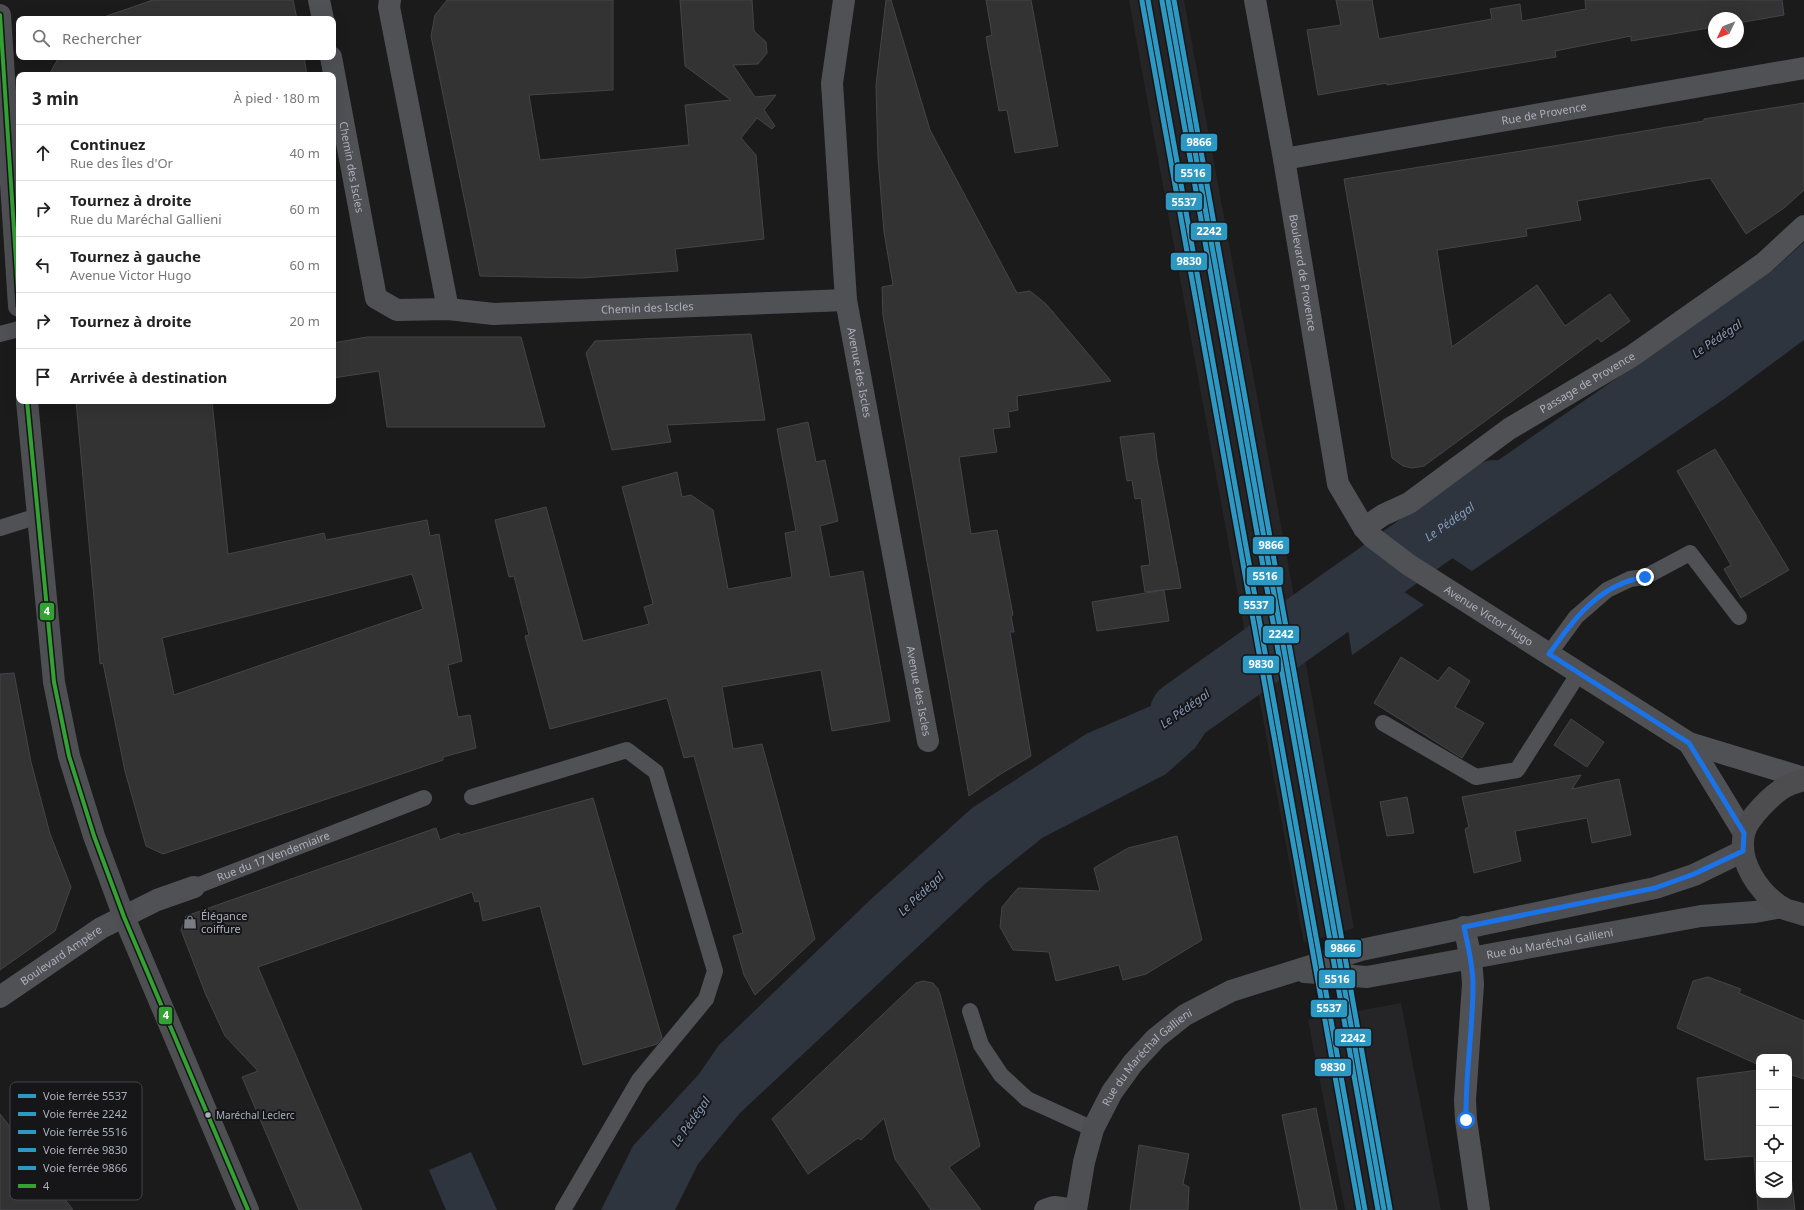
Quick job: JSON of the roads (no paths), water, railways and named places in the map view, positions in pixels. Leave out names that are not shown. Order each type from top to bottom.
[{"type":"main road","points":[[0,15],[16,262]]},
{"type":"main road","points":[[27,404],[54,682],[69,756],[94,836],[124,917],[248,1210]]},
{"type":"main road","points":[[1804,779],[1786,786],[1769,800],[1754,816],[1744,842],[1749,869],[1756,882],[1768,896],[1782,908],[1804,914]]},
{"type":"main road","name":"Rue du Maréchal Gallieni","points":[[1076,1210],[1084,1162],[1093,1129],[1112,1092],[1133,1063],[1156,1038],[1185,1015],[1231,991],[1361,950],[1464,927],[1655,888],[1694,874],[1744,842]]},
{"type":"main road","name":"Rue du Maréchal Gallieni","points":[[1294,971],[1367,977],[1701,916],[1755,912],[1782,908]]},
{"type":"street","points":[[319,0],[322,16]]},
{"type":"street","points":[[390,0],[398,50],[448,309]]},
{"type":"street","name":"Avenue des Iscles","points":[[844,0],[832,83],[846,300],[928,741]]},
{"type":"street","name":"Boulevard de Provence","points":[[1255,0],[1284,159],[1338,484],[1368,533]]},
{"type":"street","name":"Chemin des Iscles","points":[[332,60],[334,72]]},
{"type":"street","name":"Rue de Provence","points":[[1284,159],[1804,68]]},
{"type":"street","name":"Chemin des Iscles","points":[[336,84],[376,298],[397,310],[448,309],[494,314],[846,300]]},
{"type":"street","name":"Passage de Provence","points":[[1368,533],[1383,515],[1409,503],[1509,429],[1632,356],[1764,263],[1804,226]]},
{"type":"street","name":"Avenue Victor Hugo","points":[[1368,533],[1409,565],[1689,743],[1804,779]]},
{"type":"street","name":"Avenue Victor Hugo","points":[[1689,743],[1744,842]]},
{"type":"street","name":"Rue du 17 Vendemiaire","points":[[124,917],[158,900],[194,887]]},
{"type":"street","name":"Boulevard Ampère","points":[[0,997],[86,937],[124,917]]},
{"type":"street","points":[[1464,927],[1471,958],[1473,984],[1465,1100],[1466,1120],[1479,1210]]},
{"type":"street","points":[[1045,1210],[1054,1207],[1076,1210]]},
{"type":"lane","points":[[0,334],[16,330]]},
{"type":"lane","points":[[0,528],[38,516]]},
{"type":"lane","points":[[1549,654],[1576,617],[1607,590],[1630,579],[1645,577],[1690,553],[1739,617]]},
{"type":"lane","points":[[1383,723],[1476,777],[1517,770],[1579,673]]},
{"type":"lane","points":[[472,797],[627,750],[656,772],[715,971],[706,999],[639,1080],[563,1210]]},
{"type":"lane","name":"Rue du 17 Vendemiaire","points":[[194,887],[424,798]]},
{"type":"lane","points":[[970,1011],[981,1045],[1001,1076],[1027,1099],[1093,1129]]},
{"type":"water","points":[[1804,242],[1804,340],[1727,397],[1472,571],[1403,526],[1773,270]]},
{"type":"water","points":[[1356,560],[1424,605],[1352,655],[1347,622],[1304,654],[1296,607]]},
{"type":"water","points":[[1246,639],[1257,686],[1221,709],[1195,748],[1166,774],[1042,838],[985,884],[740,1113],[698,1164],[675,1210],[601,1210],[633,1146],[699,1074],[719,1045],[869,901],[972,808],[1086,734],[1183,692]]},
{"type":"water","points":[[471,1152],[497,1210],[446,1210],[429,1170]]},
{"type":"waterway","name":"Le Pédégal","points":[[1181,712],[1494,491]]},
{"type":"rail line","name":"5537","points":[[1148,0],[1365,1210]]},
{"type":"rail line","name":"2242","points":[[1168,0],[1384,1210]]},
{"type":"rail line","name":"9866","points":[[1174,0],[1390,1209]]},
{"type":"rail line","name":"9830","points":[[1142,1],[1359,1210]]},
{"type":"rail line","name":"5516","points":[[1162,1],[1378,1210]]},
{"type":"place","name":"Élégance coiffure","points":[[190,922]]},
{"type":"place","name":"Maréchal Leclerc","points":[[208,1115]]}]
